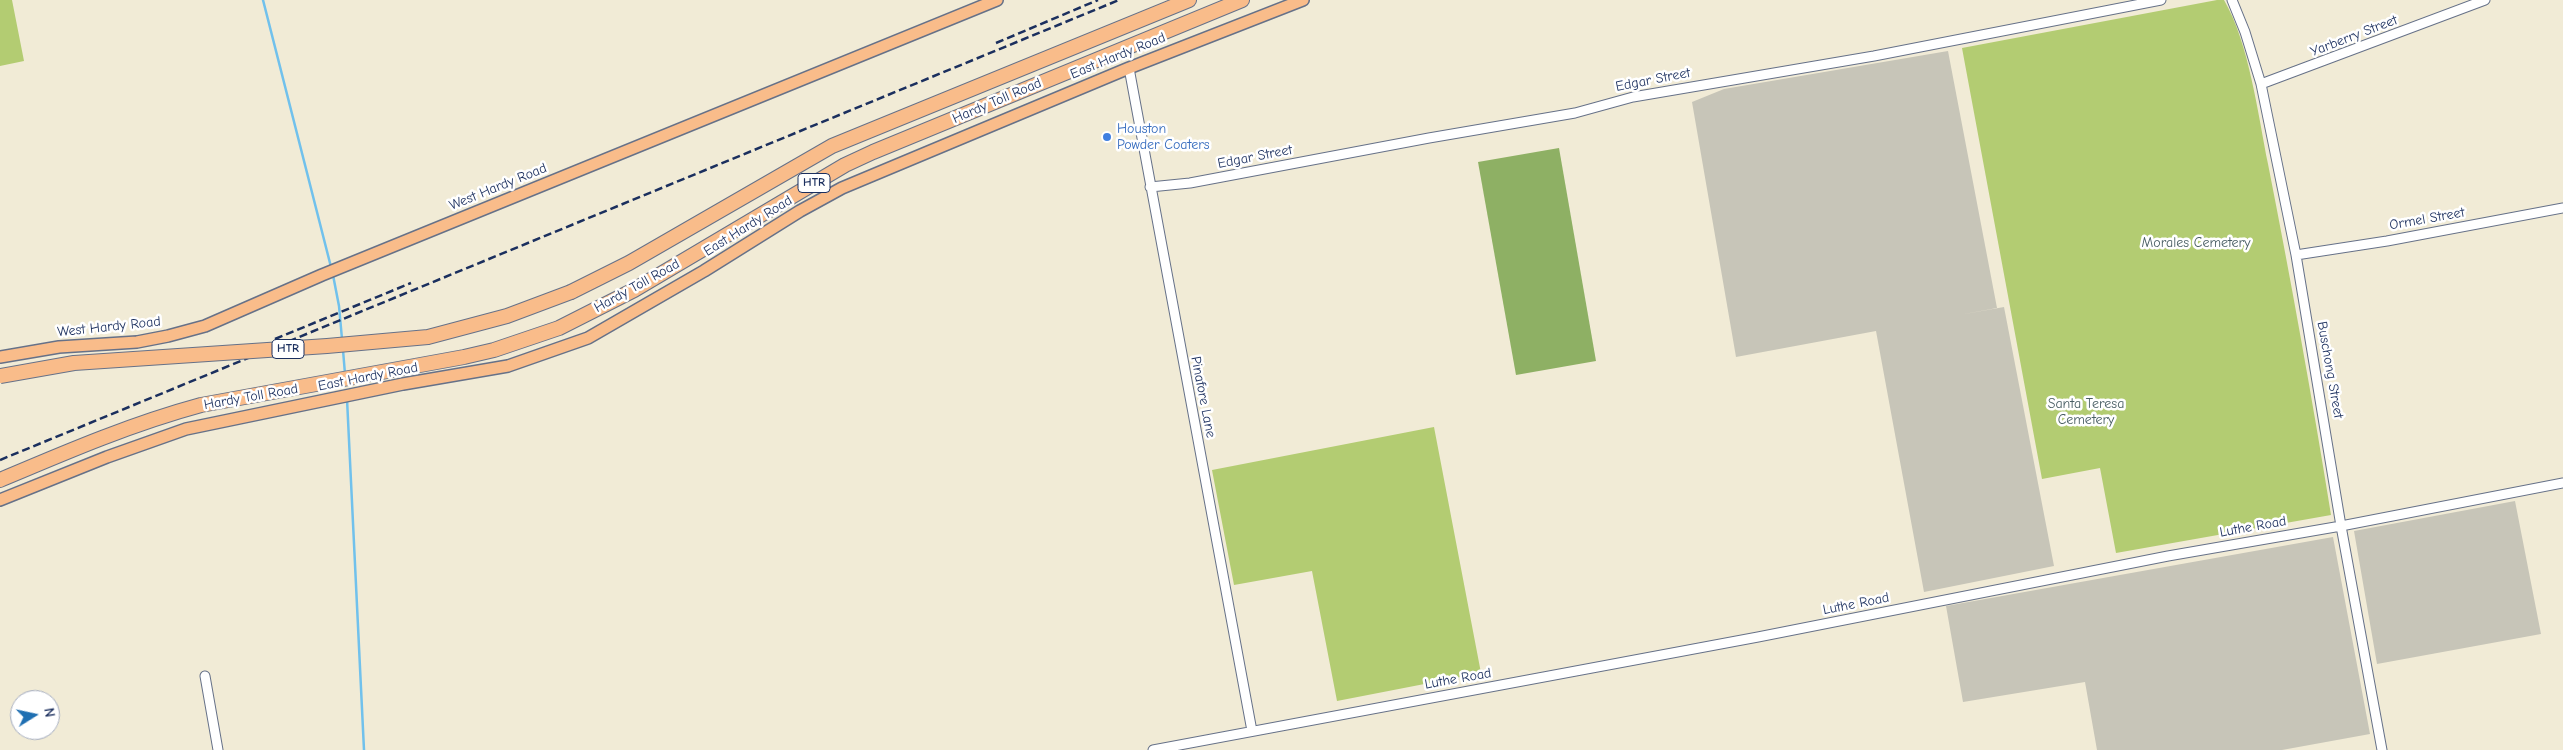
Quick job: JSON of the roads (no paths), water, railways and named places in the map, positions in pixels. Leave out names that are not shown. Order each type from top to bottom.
[{"type":"highway","name":"Hardy Toll Road","points":[[0,376],[74,363],[327,346],[428,337],[507,316],[571,292],[629,263],[832,146],[1189,0]]},
{"type":"highway","name":"Hardy Toll Road","points":[[0,480],[111,434],[174,413],[201,406],[494,350],[559,328],[634,290],[845,165],[1242,0]]},
{"type":"main road","name":"West Hardy Road","points":[[0,357],[59,347],[137,342],[205,326],[322,275],[997,0]]},
{"type":"main road","name":"East Hardy Road","points":[[0,500],[107,457],[186,429],[508,366],[588,338],[704,271],[800,211],[842,188],[1129,68],[1303,0]]},
{"type":"street","name":"Edgar Street","points":[[1150,186],[1190,183],[1420,140],[1575,114],[1633,97],[1874,56],[2161,0]]},
{"type":"street","name":"Buschong Street","points":[[2232,0],[2245,32],[2261,84],[2296,254],[2341,526],[2382,750]]},
{"type":"street","name":"Yarberry Street","points":[[2261,84],[2485,0]]},
{"type":"street","name":"Pinafore Lane","points":[[1129,68],[1252,731]]},
{"type":"street","name":"Ormel Street","points":[[2296,254],[2387,241],[2563,208]]},
{"type":"street","name":"Luthe Road","points":[[1153,750],[1694,649],[2168,556],[2341,526],[2563,483]]},
{"type":"street","points":[[205,676],[218,750]]},
{"type":"waterway","points":[[263,0],[331,267]]},
{"type":"waterway","points":[[333,275],[339,306],[342,339]]},
{"type":"waterway","points":[[343,350],[345,374]]},
{"type":"waterway","points":[[347,399],[364,750]]},
{"type":"railway","points":[[996,43],[1098,0]]},
{"type":"railway","points":[[0,460],[1119,0]]},
{"type":"railway","points":[[275,339],[411,283]]},
{"type":"place","name":"Houston Powder Coaters","points":[[1107,137]]},
{"type":"park label","name":"Morales Cemetery","points":[[2196,243]]},
{"type":"park label","name":"Santa Teresa Cemetery","points":[[2086,412]]}]
